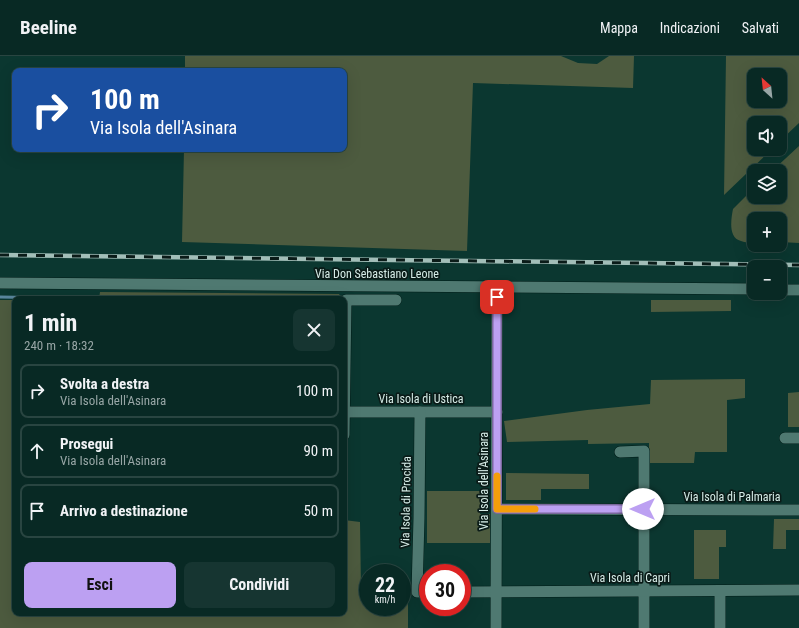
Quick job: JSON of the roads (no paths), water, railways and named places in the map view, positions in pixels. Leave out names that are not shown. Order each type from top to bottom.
[{"type":"street","name":"Via Don Sebastiano Leone","points":[[0,283],[747,289]]},
{"type":"street","points":[[787,290],[799,290]]},
{"type":"street","name":"Via Isola dell'Asinara","points":[[496,628],[497,297]]},
{"type":"street","points":[[347,300],[396,300]]},
{"type":"street","name":"Via Isola di Ustica","points":[[347,412],[497,412]]},
{"type":"street","name":"Via Isola di Procida","points":[[420,412],[419,518],[421,564]]},
{"type":"street","points":[[785,438],[799,438]]},
{"type":"street","points":[[620,452],[644,451],[644,628]]},
{"type":"street","name":"Via Isola di Palmaria","points":[[497,509],[799,510]]},
{"type":"street","name":"Via Isola di Capri","points":[[471,592],[799,590]]},
{"type":"street","points":[[720,591],[720,628]]},
{"type":"waterway","points":[[0,297],[12,297]]},
{"type":"railway","points":[[0,255],[799,265]]}]
